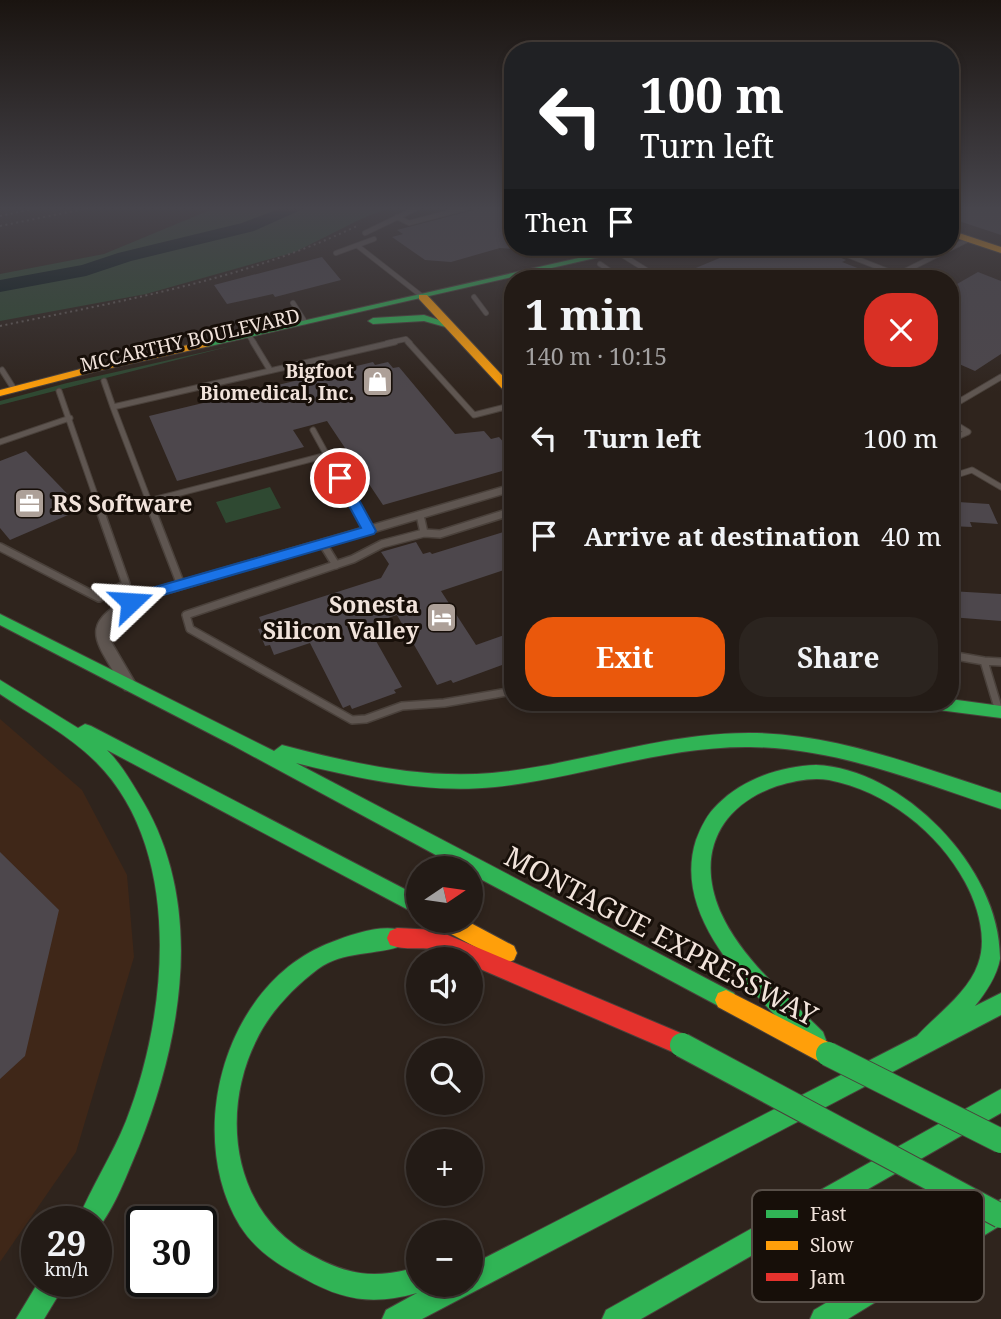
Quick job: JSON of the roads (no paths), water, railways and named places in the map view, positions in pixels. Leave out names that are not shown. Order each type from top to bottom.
[{"type":"main road","name":"MCCARTHY BOULEVARD","points":[[7,391],[252,340],[373,321],[504,280]]},
{"type":"main road","name":"MCCARTHY BOULEVARD","points":[[0,408],[252,340],[305,321],[474,297],[504,289]]},
{"type":"main road","points":[[428,302],[504,384]]},
{"type":"main road","points":[[373,321],[424,318],[449,325]]},
{"type":"main road","name":"MONTAGUE EXPRESSWAY","points":[[0,619],[240,741],[742,1010],[1001,1142]]},
{"type":"main road","points":[[0,686],[406,900]]},
{"type":"main road","points":[[0,686],[79,739],[114,769],[142,811],[163,861],[171,908],[170,986],[155,1066],[123,1156],[97,1206]]},
{"type":"main road","points":[[959,707],[1000,712]]},
{"type":"main road","points":[[240,741],[355,770],[403,778],[456,782],[513,776],[703,744],[749,740],[798,744],[847,753],[1001,801]]},
{"type":"main road","points":[[828,1054],[724,940],[704,897],[700,858],[706,835],[724,803],[758,783],[793,774],[831,773],[864,782],[918,809],[960,847],[988,902],[993,932],[991,956],[965,1002],[925,1043]]},
{"type":"main road","points":[[470,933],[956,1190]]},
{"type":"main road","points":[[406,1283],[382,1290],[324,1279],[275,1250],[240,1201],[225,1156],[227,1090],[247,1034],[273,994],[311,960],[359,941],[404,936],[436,940],[682,1045]]},
{"type":"main road","points":[[483,1273],[1001,1004]]},
{"type":"main road","points":[[842,1190],[1001,1100]]},
{"type":"main road","points":[[984,1205],[1001,1214]]},
{"type":"main road","points":[[984,1224],[1001,1214]]},
{"type":"main road","points":[[615,1319],[752,1241]]},
{"type":"main road","points":[[483,1263],[526,1251]]},
{"type":"main road","points":[[29,1319],[43,1297]]},
{"type":"main road","points":[[395,1319],[436,1297]]},
{"type":"main road","points":[[823,1319],[852,1302]]},
{"type":"street","points":[[131,687],[103,640],[103,624],[117,609],[181,585],[504,490]]},
{"type":"lane","points":[[387,270],[428,302]]},
{"type":"lane","points":[[474,297],[486,313]]},
{"type":"lane","points":[[293,303],[305,321]]},
{"type":"lane","points":[[113,407],[406,339],[474,415],[504,407]]},
{"type":"lane","points":[[252,340],[270,370]]},
{"type":"lane","points":[[2,370],[7,391]]},
{"type":"lane","points":[[959,402],[1001,377]]},
{"type":"lane","points":[[104,381],[181,585]]},
{"type":"lane","points":[[0,547],[99,598],[126,584],[59,391]]},
{"type":"lane","points":[[0,442],[70,418]]},
{"type":"lane","points":[[959,426],[968,432],[959,436]]},
{"type":"lane","points":[[313,430],[369,531]]},
{"type":"lane","points":[[149,501],[327,455]]},
{"type":"lane","points":[[959,474],[972,470],[1001,487]]},
{"type":"lane","points":[[504,514],[440,534],[424,533],[382,544],[354,559],[186,615],[190,629],[352,720],[366,719],[402,706],[444,703],[504,693]]},
{"type":"lane","points":[[420,515],[424,533]]},
{"type":"lane","points":[[324,544],[337,565]]},
{"type":"lane","points":[[114,590],[131,602]]},
{"type":"lane","points":[[959,656],[1001,662]]},
{"type":"lane","points":[[984,661],[1000,712]]},
{"type":"waterway","points":[[0,286],[87,270]]},
{"type":"place","name":"Bigfoot Biomedical, Inc.","points":[[377,382]]},
{"type":"place","name":"RS Software","points":[[29,504]]},
{"type":"place","name":"Sonesta Silicon Valley","points":[[442,618]]}]
